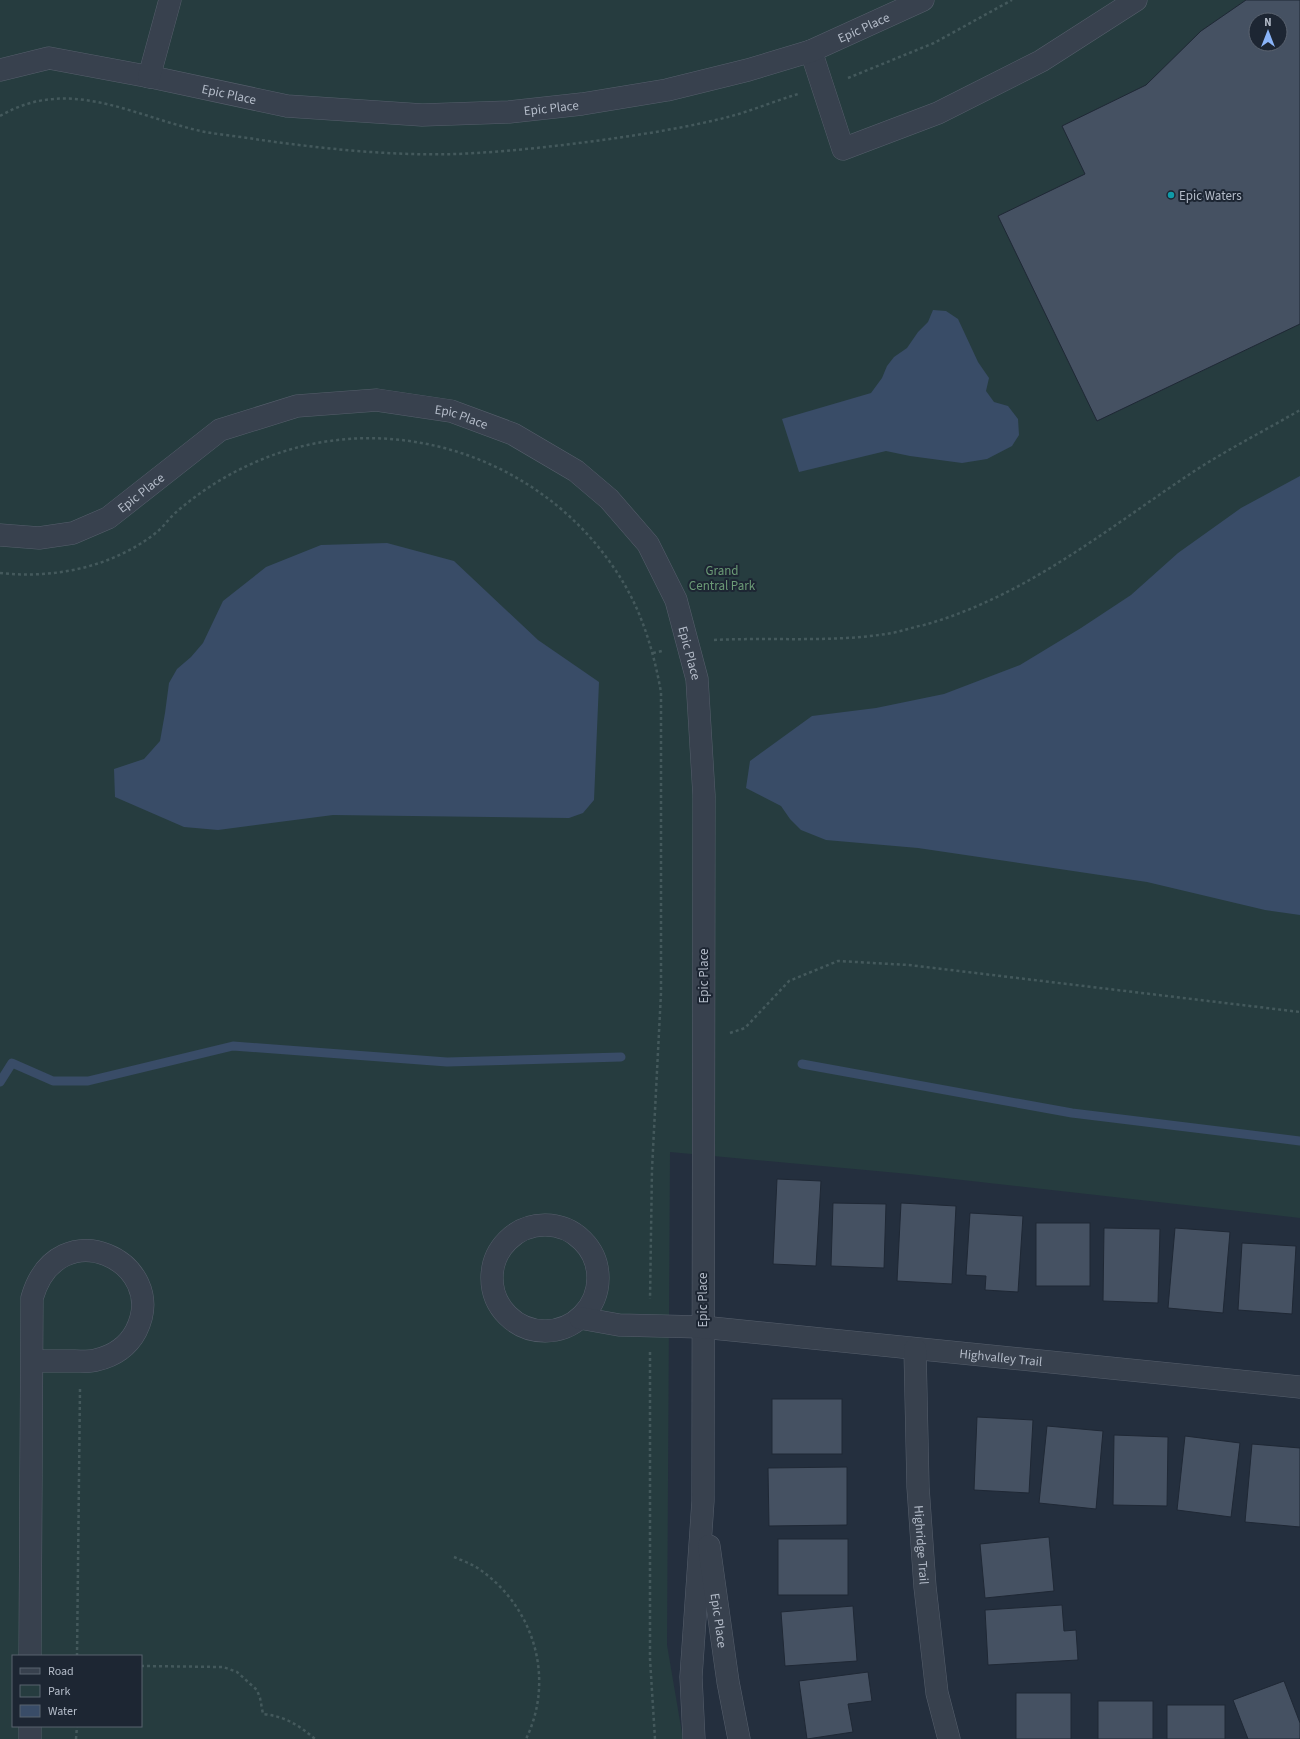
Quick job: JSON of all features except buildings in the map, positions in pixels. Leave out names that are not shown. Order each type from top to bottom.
[{"type":"street","points":[[149,77],[170,0]]},
{"type":"street","name":"Epic Place","points":[[0,70],[49,58],[287,106],[422,115],[509,112],[582,104],[666,90],[748,70],[811,51],[923,0]]},
{"type":"street","points":[[811,51],[843,149],[938,113],[1041,61],[1136,0]]},
{"type":"street","name":"Epic Place","points":[[0,535],[39,538],[73,533],[108,518],[220,430],[296,406],[376,400],[451,411],[513,434],[576,471],[609,499],[648,544],[676,600],[697,679],[704,795],[702,1327],[703,1501],[691,1677],[694,1739]]},
{"type":"street","points":[[547,1224],[568,1230],[585,1242],[593,1254],[598,1267],[598,1281],[595,1295],[589,1308],[580,1318],[568,1326],[555,1330],[541,1331],[528,1329],[515,1322],[504,1313],[494,1295],[491,1275],[493,1262],[499,1249],[508,1239],[520,1230],[533,1225],[547,1224]]},
{"type":"street","points":[[30,1655],[33,1360],[32,1298],[36,1283],[44,1270],[56,1260],[70,1253],[86,1250],[101,1252],[116,1258],[128,1268],[137,1281],[142,1295],[142,1310],[140,1324],[133,1338],[123,1349],[110,1356],[95,1360],[33,1360]]},
{"type":"street","name":"Highvalley Trail","points":[[580,1318],[619,1325],[702,1327],[1300,1387]]},
{"type":"street","name":"Highridge Trail","points":[[915,1349],[918,1487],[924,1586],[937,1693],[949,1739]]},
{"type":"street","name":"Epic Place","points":[[703,1501],[728,1682],[738,1739]]},
{"type":"street","points":[[30,1727],[30,1739]]},
{"type":"path","points":[[653,653],[712,640],[774,640],[866,636],[893,633],[950,617],[997,597],[1082,550],[1198,469],[1300,410]]},
{"type":"path","points":[[0,573],[28,576],[56,574],[83,568],[109,559],[134,547],[157,532],[200,493],[229,475],[259,460],[291,449],[324,442],[358,438],[391,439],[425,443],[458,451],[489,463],[520,478],[547,496],[586,532],[615,569],[632,597],[645,627],[653,653],[661,692],[661,993],[652,1169],[650,1326],[650,1659],[655,1739]]},
{"type":"path","points":[[703,1044],[745,1028],[789,981],[838,961],[908,965],[1300,1012]]},
{"type":"path","points":[[77,1655],[81,1360]]},
{"type":"path","points":[[454,1557],[475,1567],[494,1581],[511,1598],[524,1618],[534,1640],[539,1663],[540,1687],[537,1709],[526,1739]]},
{"type":"path","points":[[142,1666],[223,1667],[237,1672],[257,1690],[263,1714],[289,1720],[301,1726],[315,1739]]},
{"type":"path","points":[[76,1739],[77,1727]]},
{"type":"green space","name":"Grand Central Park","points":[[0,0],[1300,0],[1300,1218],[909,1174],[670,1152],[667,1645],[683,1739],[0,1739]]},
{"type":"water","points":[[933,310],[946,311],[958,319],[978,362],[989,378],[986,391],[994,402],[1008,406],[1018,419],[1019,435],[1012,446],[987,459],[962,463],[886,451],[799,472],[782,419],[871,393],[882,378],[887,366],[894,357],[907,348],[918,332],[928,322]]},
{"type":"water","points":[[1300,476],[1300,915],[1265,910],[1147,882],[918,848],[826,840],[801,830],[790,819],[781,806],[746,788],[750,761],[812,716],[876,708],[944,694],[1020,665],[1081,628],[1131,595],[1178,553],[1241,508]]},
{"type":"water","points":[[387,543],[454,561],[538,640],[599,682],[594,800],[583,813],[569,818],[333,815],[218,830],[184,827],[115,797],[114,769],[144,759],[160,741],[169,683],[177,669],[191,657],[203,643],[223,601],[266,567],[321,545]]},
{"type":"waterway","points":[[0,1082],[12,1063],[53,1081],[88,1081],[233,1046],[447,1062],[621,1057]]},
{"type":"waterway","points":[[802,1064],[1072,1113],[1300,1141]]},
{"type":"place","name":"Epic Waters","points":[[1171,195]]}]
